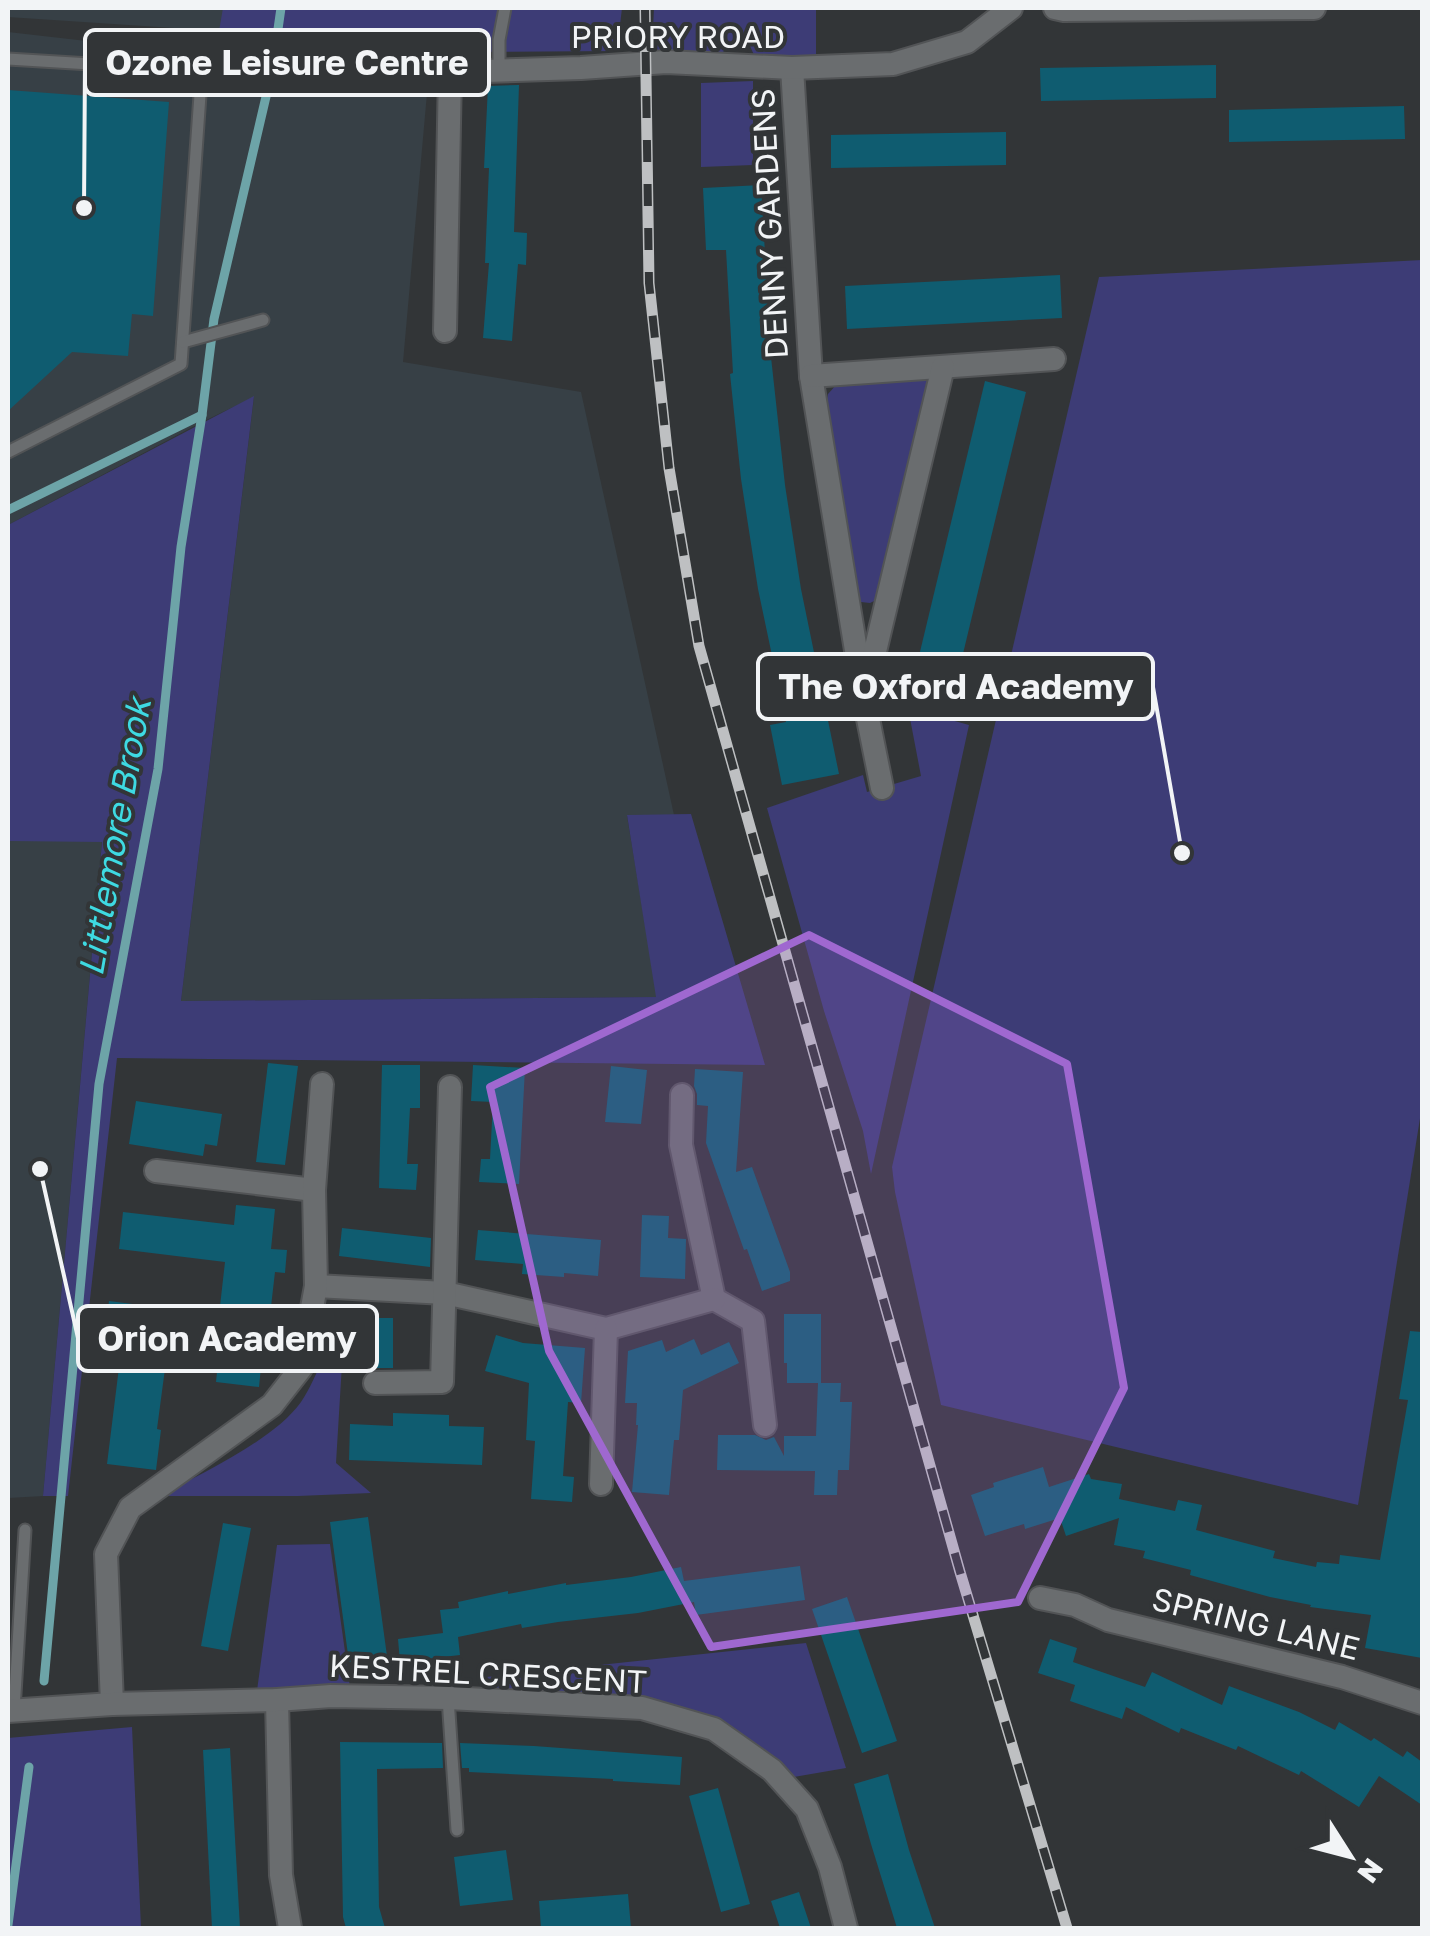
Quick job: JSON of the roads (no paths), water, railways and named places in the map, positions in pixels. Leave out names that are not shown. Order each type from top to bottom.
[{"type":"street","name":"PRIORY ROAD","points":[[446,331],[450,72],[666,62],[792,68],[892,64],[968,42],[1010,8]]},
{"type":"street","points":[[1056,8],[1314,8]]},
{"type":"street","name":"DENNY GARDENS","points":[[792,68],[811,376],[882,788]]},
{"type":"street","name":"DENNY GARDENS","points":[[811,376],[1054,359]]},
{"type":"street","name":"DENNY GARDENS","points":[[864,699],[943,366]]},
{"type":"street","points":[[112,1704],[106,1554],[130,1508],[272,1406],[301,1368],[316,1286],[314,1190],[322,1084]]},
{"type":"street","points":[[375,1383],[442,1382],[450,1087]]},
{"type":"street","points":[[682,1094],[681,1144],[714,1298]]},
{"type":"street","points":[[156,1171],[314,1190]]},
{"type":"street","points":[[316,1286],[445,1294],[606,1329],[714,1298],[753,1321],[765,1425]]},
{"type":"street","points":[[601,1484],[606,1329]]},
{"type":"street","points":[[1075,1605],[1083,1582]]},
{"type":"street","name":"SPRING LANE","points":[[1040,1598],[1075,1605],[1108,1620],[1342,1677],[1422,1703]]},
{"type":"street","name":"KESTREL CRESCENT","points":[[11,1710],[332,1696],[642,1708],[714,1729],[772,1770],[806,1809],[830,1867],[846,1928]]},
{"type":"street","points":[[277,1700],[282,1875],[290,1928]]},
{"type":"lane","points":[[499,69],[505,8]]},
{"type":"lane","points":[[8,59],[189,70],[200,81],[181,364],[8,452]]},
{"type":"lane","points":[[183,342],[264,320]]},
{"type":"lane","points":[[11,1710],[25,1530]]},
{"type":"lane","points":[[448,1698],[457,1830]]},
{"type":"waterway","name":"Littlemore Brook","points":[[44,1681],[99,1084],[158,769],[181,547],[214,319],[272,71],[281,8]]},
{"type":"waterway","points":[[8,510],[202,415]]},
{"type":"waterway","name":"Littlemore Brook","points":[[8,1925],[29,1767]]},
{"type":"railway","points":[[645,8],[649,283],[669,468],[699,646],[960,1572],[1067,1928]]},
{"type":"place","name":"Ozone Leisure Centre","points":[[84,208]]},
{"type":"place","name":"The Oxford Academy","points":[[1182,853]]},
{"type":"place","name":"Orion Academy","points":[[40,1169]]}]
